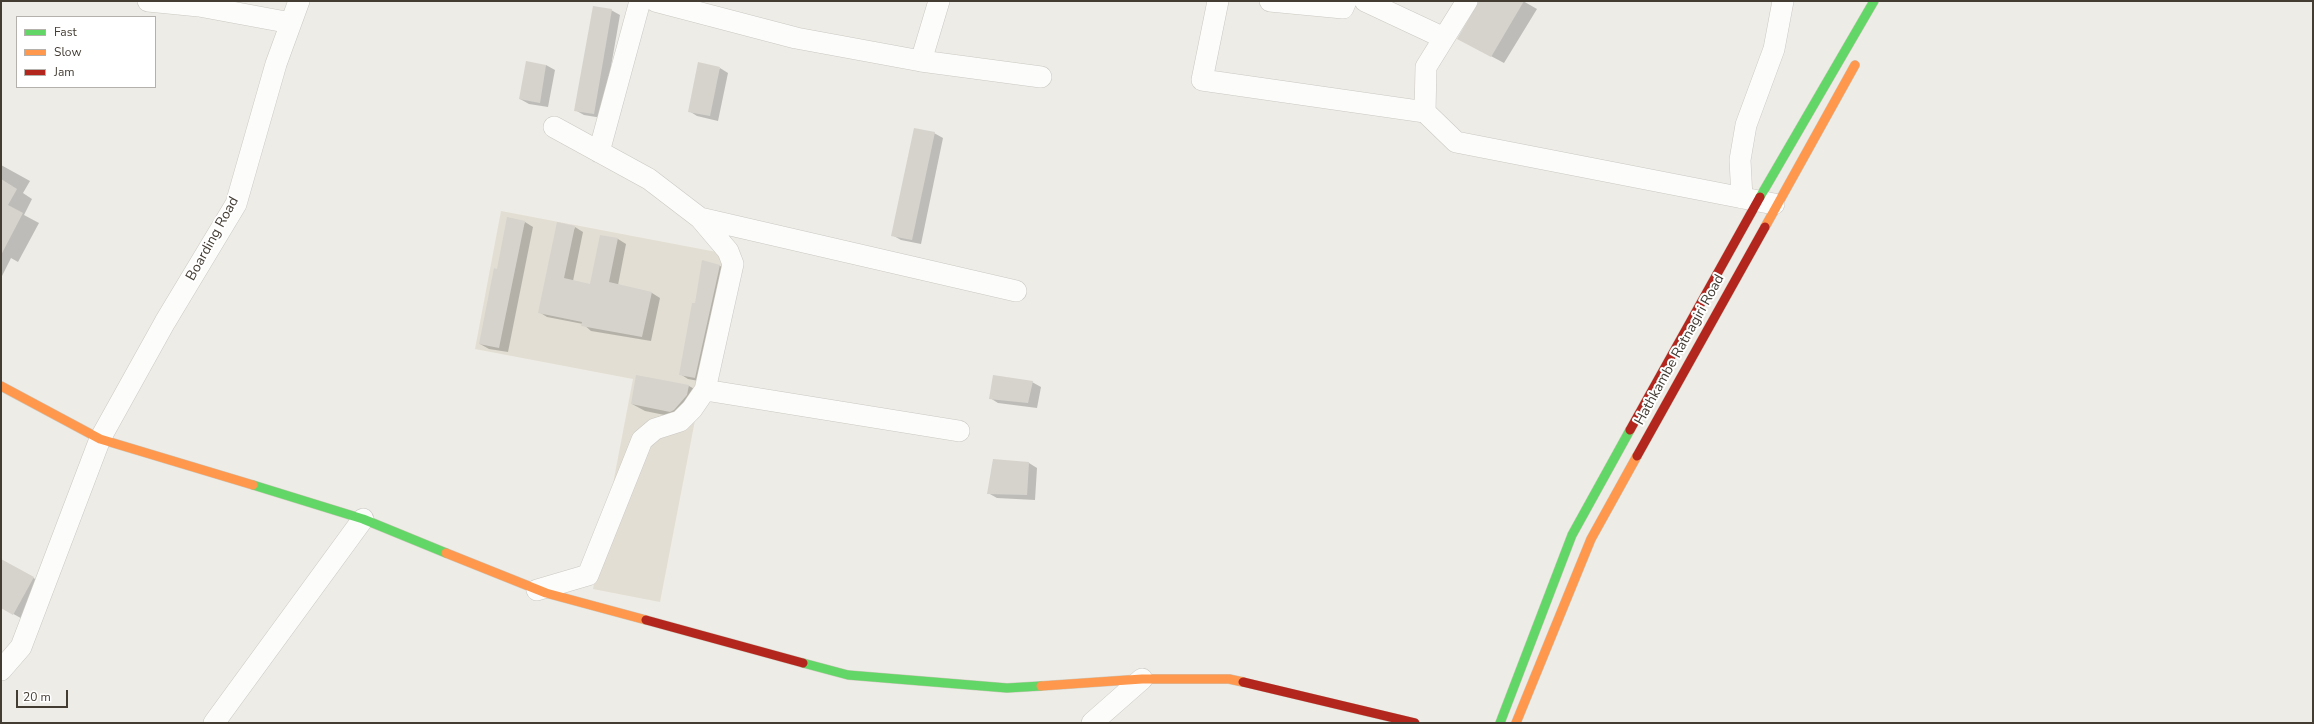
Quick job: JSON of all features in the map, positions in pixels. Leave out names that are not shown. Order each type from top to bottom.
[{"type":"main road","points":[[1500,723],[1572,535],[1759,201],[1874,1]]},
{"type":"main road","name":"Hathkambe Ratnagiri Road","points":[[1516,723],[1591,539],[1759,201],[1860,55]]},
{"type":"main road","points":[[1,386],[100,439],[363,519],[537,590],[848,675],[1007,688],[1142,679],[1229,679],[1415,723]]},
{"type":"street","points":[[148,1],[199,3],[291,23]]},
{"type":"street","name":"Boarding Road","points":[[1,670],[21,647],[100,439],[165,322],[236,204],[276,64],[299,1]]},
{"type":"street","points":[[599,152],[640,1]]},
{"type":"street","points":[[655,1],[796,38],[921,61],[1040,77]]},
{"type":"street","points":[[921,61],[939,1]]},
{"type":"street","points":[[1218,1],[1202,80],[1425,112],[1456,142],[1759,201]]},
{"type":"street","points":[[1270,1],[1343,8],[1346,1]]},
{"type":"street","points":[[1366,1],[1444,38]]},
{"type":"street","points":[[1425,112],[1426,66],[1467,1]]},
{"type":"street","points":[[1759,201],[1740,160],[1746,125],[1774,50],[1783,1]]},
{"type":"street","points":[[537,590],[588,575],[635,452],[642,440],[655,429],[680,420],[692,409],[705,390],[733,264],[728,251],[700,218],[649,179],[554,127]]},
{"type":"street","points":[[700,218],[1016,291]]},
{"type":"street","points":[[705,390],[959,431]]},
{"type":"street","points":[[214,723],[363,519]]},
{"type":"street","points":[[1092,723],[1142,679]]},
{"type":"shaded area","points":[[501,211],[727,254],[660,602],[593,589],[633,379],[475,349]]},
{"type":"building","points":[[1479,1],[1524,1],[1491,57],[1457,39]]},
{"type":"building","points":[[593,6],[612,9],[594,114],[574,111]]},
{"type":"building","points":[[526,61],[546,65],[540,103],[519,99]]},
{"type":"building","points":[[698,62],[720,67],[710,116],[688,112]]},
{"type":"building","points":[[914,128],[935,132],[912,240],[891,236]]},
{"type":"building","points":[[1,179],[17,189],[8,205],[23,213],[1,255]]},
{"type":"building","points":[[507,217],[525,221],[499,348],[479,344],[494,268],[497,269]]},
{"type":"building","points":[[557,222],[575,226],[564,278],[590,284],[600,235],[618,238],[609,282],[652,292],[642,337],[581,326],[582,322],[538,313]]},
{"type":"building","points":[[702,260],[720,265],[695,378],[679,375],[692,303],[695,303]]},
{"type":"building","points":[[636,375],[689,385],[687,395],[674,410],[670,412],[631,404]]},
{"type":"building","points":[[993,375],[1033,381],[1028,403],[989,399]]},
{"type":"building","points":[[993,459],[1029,462],[1027,495],[987,494]]},
{"type":"building","points":[[1,559],[34,577],[13,615],[1,608]]},
{"type":"traffic: fast","points":[[1760,197],[1874,1]]},
{"type":"traffic: fast","points":[[1500,723],[1572,535],[1630,430]]},
{"type":"traffic: fast","points":[[253,485],[363,519],[446,553]]},
{"type":"traffic: fast","points":[[803,663],[848,675],[1007,688],[1041,686]]},
{"type":"traffic: slow","points":[[1765,227],[1855,65]]},
{"type":"traffic: slow","points":[[1,386],[100,439],[253,485]]},
{"type":"traffic: slow","points":[[1516,723],[1591,539],[1637,456]]},
{"type":"traffic: slow","points":[[446,553],[546,593],[646,620]]},
{"type":"traffic: slow","points":[[1041,686],[1142,679],[1229,679],[1243,682]]},
{"type":"traffic: jam","points":[[1630,430],[1760,197]]},
{"type":"traffic: jam","points":[[1637,456],[1765,227]]},
{"type":"traffic: jam","points":[[646,620],[803,663]]},
{"type":"traffic: jam","points":[[1243,682],[1415,723]]}]
